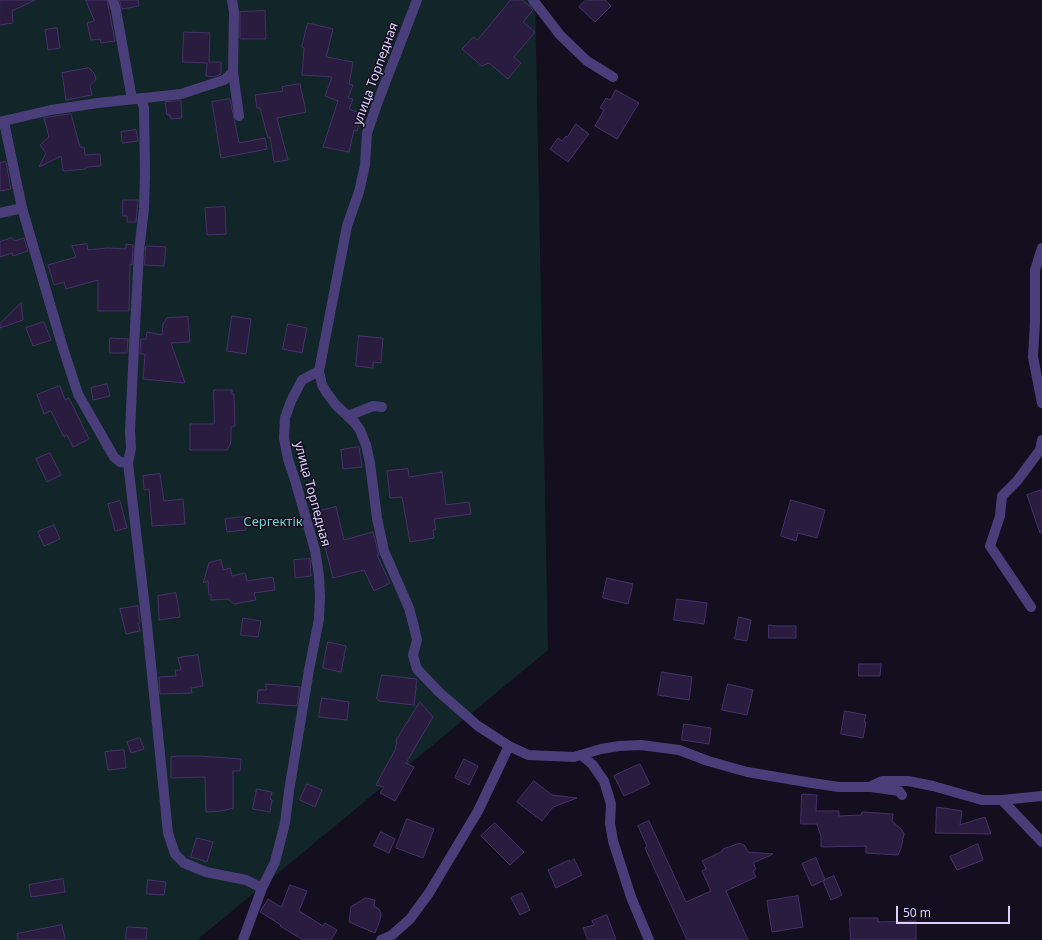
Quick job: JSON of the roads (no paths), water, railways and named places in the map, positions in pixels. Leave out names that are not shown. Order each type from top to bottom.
[{"type":"street","points":[[113,0],[136,98],[144,108],[144,209],[139,251],[130,431],[131,448],[128,463],[148,632],[168,833],[175,854],[184,863],[206,872],[246,880],[262,888]]},
{"type":"street","points":[[232,0],[234,12],[233,72],[239,116]]},
{"type":"street","name":"улица Торпедная","points":[[243,940],[262,888],[275,862],[285,823],[309,670],[319,619],[319,576],[315,550],[288,459],[284,438],[285,418],[291,401],[302,380],[319,371],[347,226],[359,192],[365,165],[368,133],[377,104],[417,0]]},
{"type":"street","points":[[533,0],[548,22],[565,40],[587,61],[613,77]]},
{"type":"street","points":[[128,463],[120,462],[114,457],[78,394],[22,208],[2,122],[51,110],[136,98],[180,94],[224,80],[233,72]]},
{"type":"street","points":[[0,213],[22,208]]},
{"type":"street","points":[[1042,248],[1035,270],[1033,357],[1042,403]]},
{"type":"street","points":[[319,371],[322,385],[327,393],[336,405],[360,430],[366,445],[370,463],[377,518],[384,551],[409,608],[417,640],[413,655],[417,669],[439,692],[478,726],[509,746],[528,755],[574,757],[601,749],[619,746],[649,746],[679,750],[708,761],[748,772],[838,787],[869,787],[899,791],[902,795]]},
{"type":"street","points":[[348,416],[377,404]]},
{"type":"street","points":[[1031,607],[990,546],[1000,516],[1002,496],[1017,481],[1040,450],[1042,440]]},
{"type":"street","points":[[381,940],[392,935],[410,919],[429,893],[478,811],[509,746]]},
{"type":"street","points":[[581,755],[592,764],[604,781],[611,804],[610,823],[613,841],[631,897],[648,940]]},
{"type":"street","points":[[869,787],[882,781],[908,781],[933,786],[982,800],[1002,800],[1042,796]]},
{"type":"street","points":[[1002,800],[1042,842]]},
{"type":"park label","name":"Сергектік","points":[[273,522]]}]
